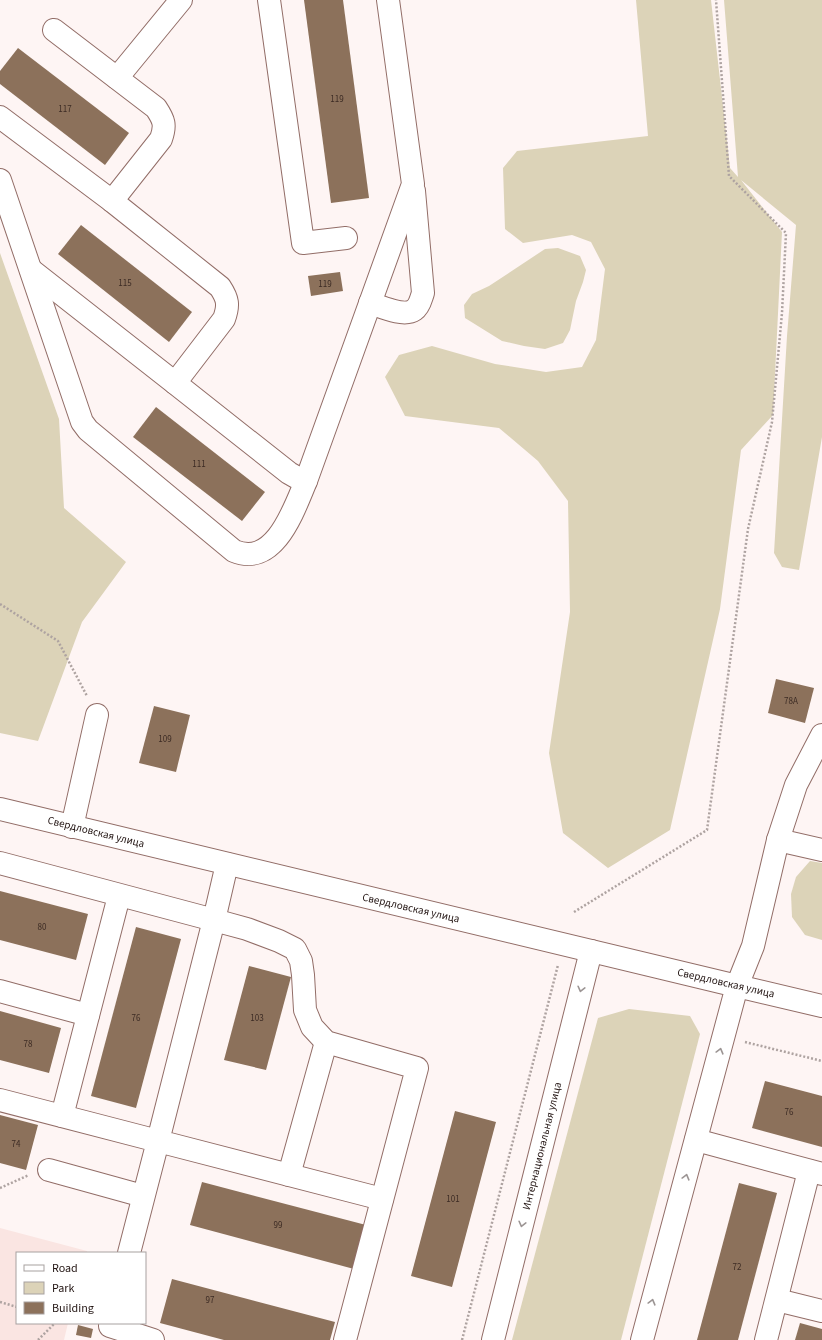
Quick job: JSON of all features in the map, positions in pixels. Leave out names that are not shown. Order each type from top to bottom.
[{"type":"main road","points":[[117,78],[181,0]]},
{"type":"main road","points":[[269,0],[303,243],[346,238]]},
{"type":"main road","points":[[370,303],[399,312],[406,312],[414,310],[420,302],[423,293],[414,184],[388,0]]},
{"type":"main road","points":[[54,30],[156,108],[163,118],[164,131],[161,139],[112,201]]},
{"type":"main road","points":[[0,117],[112,201],[220,287],[226,296],[227,309],[224,319],[175,383]]},
{"type":"main road","points":[[0,180],[39,282],[82,422],[88,430],[234,551],[242,554],[252,554],[262,551],[274,543],[282,532],[293,511],[306,481],[414,184]]},
{"type":"main road","points":[[39,282],[175,383],[289,473],[306,481]]},
{"type":"main road","points":[[72,827],[97,715]]},
{"type":"main road","points":[[642,1340],[737,986],[753,946],[778,840],[796,785],[822,734]]},
{"type":"main road","name":"Свердловская улица","points":[[0,809],[822,1006]]},
{"type":"main road","points":[[778,840],[822,850]]},
{"type":"main road","points":[[0,864],[214,920],[279,940],[295,949],[301,961],[304,1010],[312,1027],[326,1042],[417,1068],[345,1340]]},
{"type":"main road","points":[[129,1252],[227,864]]},
{"type":"main road","points":[[62,1116],[119,896]]},
{"type":"main road","name":"Интернациональная улица","points":[[493,1340],[591,951]]},
{"type":"main road","points":[[0,991],[88,1015]]},
{"type":"main road","points":[[289,1175],[326,1042]]},
{"type":"main road","points":[[0,1100],[382,1199]]},
{"type":"main road","points":[[696,1140],[815,1172],[776,1300],[766,1340]]},
{"type":"main road","points":[[40,1172],[143,1196]]},
{"type":"main road","points":[[776,1300],[822,1311]]},
{"type":"main road","points":[[109,1330],[153,1340]]},
{"type":"path","points":[[574,912],[707,830],[748,529],[772,422],[782,314],[786,233],[729,176],[716,0]]},
{"type":"path","points":[[0,604],[58,641],[97,715]]},
{"type":"path","points":[[462,1340],[558,962]]},
{"type":"path","points":[[745,1042],[822,1061]]},
{"type":"path","points":[[0,1188],[40,1172]]},
{"type":"path","points":[[0,1302],[16,1307]]},
{"type":"path","points":[[38,1340],[54,1324]]},
{"type":"shaded area","points":[[0,1228],[87,1251],[16,1252],[16,1324],[68,1324],[64,1340],[0,1340]]},
{"type":"green space","points":[[636,0],[711,0],[730,168],[738,177],[724,0],[822,0],[822,437],[799,570],[782,567],[774,553],[787,336],[796,225],[741,180],[782,232],[773,415],[741,450],[720,609],[670,830],[608,868],[563,833],[549,753],[570,612],[568,501],[538,461],[499,428],[405,416],[385,377],[399,355],[432,346],[495,364],[546,372],[582,367],[596,340],[605,269],[591,242],[572,235],[523,243],[505,229],[503,168],[517,151],[648,136]]},
{"type":"green space","points":[[558,248],[580,256],[586,270],[576,301],[570,330],[563,343],[545,349],[502,341],[465,318],[464,305],[472,294],[489,286],[545,249]]},
{"type":"green space","points":[[0,253],[59,419],[64,508],[126,562],[82,622],[38,741],[0,733]]},
{"type":"green space","points":[[810,861],[822,863],[822,940],[805,935],[792,917],[791,894],[796,877]]},
{"type":"green space","points":[[629,1009],[690,1016],[700,1034],[621,1340],[512,1340],[598,1018]]},
{"type":"building","points":[[304,0],[343,0],[369,198],[331,203]]},
{"type":"building","points":[[18,48],[129,133],[105,165],[0,84],[0,71]]},
{"type":"building","points":[[81,225],[192,312],[169,342],[58,254]]},
{"type":"building","points":[[340,272],[343,291],[311,296],[308,276]]},
{"type":"building","points":[[156,407],[265,492],[242,521],[133,437]]},
{"type":"building","points":[[776,679],[814,688],[805,723],[768,713]]},
{"type":"building","points":[[154,706],[190,715],[176,772],[139,763]]},
{"type":"building","points":[[0,891],[88,914],[76,960],[0,940]]},
{"type":"building","points":[[136,927],[181,939],[136,1108],[91,1096]]},
{"type":"building","points":[[249,966],[291,977],[266,1070],[224,1060]]},
{"type":"building","points":[[0,1011],[61,1028],[49,1073],[0,1060]]},
{"type":"building","points":[[765,1081],[822,1096],[822,1147],[752,1128]]},
{"type":"building","points":[[455,1111],[496,1122],[452,1287],[411,1276]]},
{"type":"building","points":[[0,1115],[38,1125],[26,1170],[0,1163]]},
{"type":"building","points":[[202,1182],[366,1225],[354,1269],[190,1225]]},
{"type":"building","points":[[739,1183],[777,1193],[738,1340],[697,1340]]},
{"type":"building","points":[[172,1279],[335,1322],[330,1340],[224,1340],[160,1323]]},
{"type":"building","points":[[800,1323],[822,1329],[822,1340],[795,1340]]},
{"type":"building","points":[[78,1325],[93,1329],[91,1338],[76,1335]]}]
